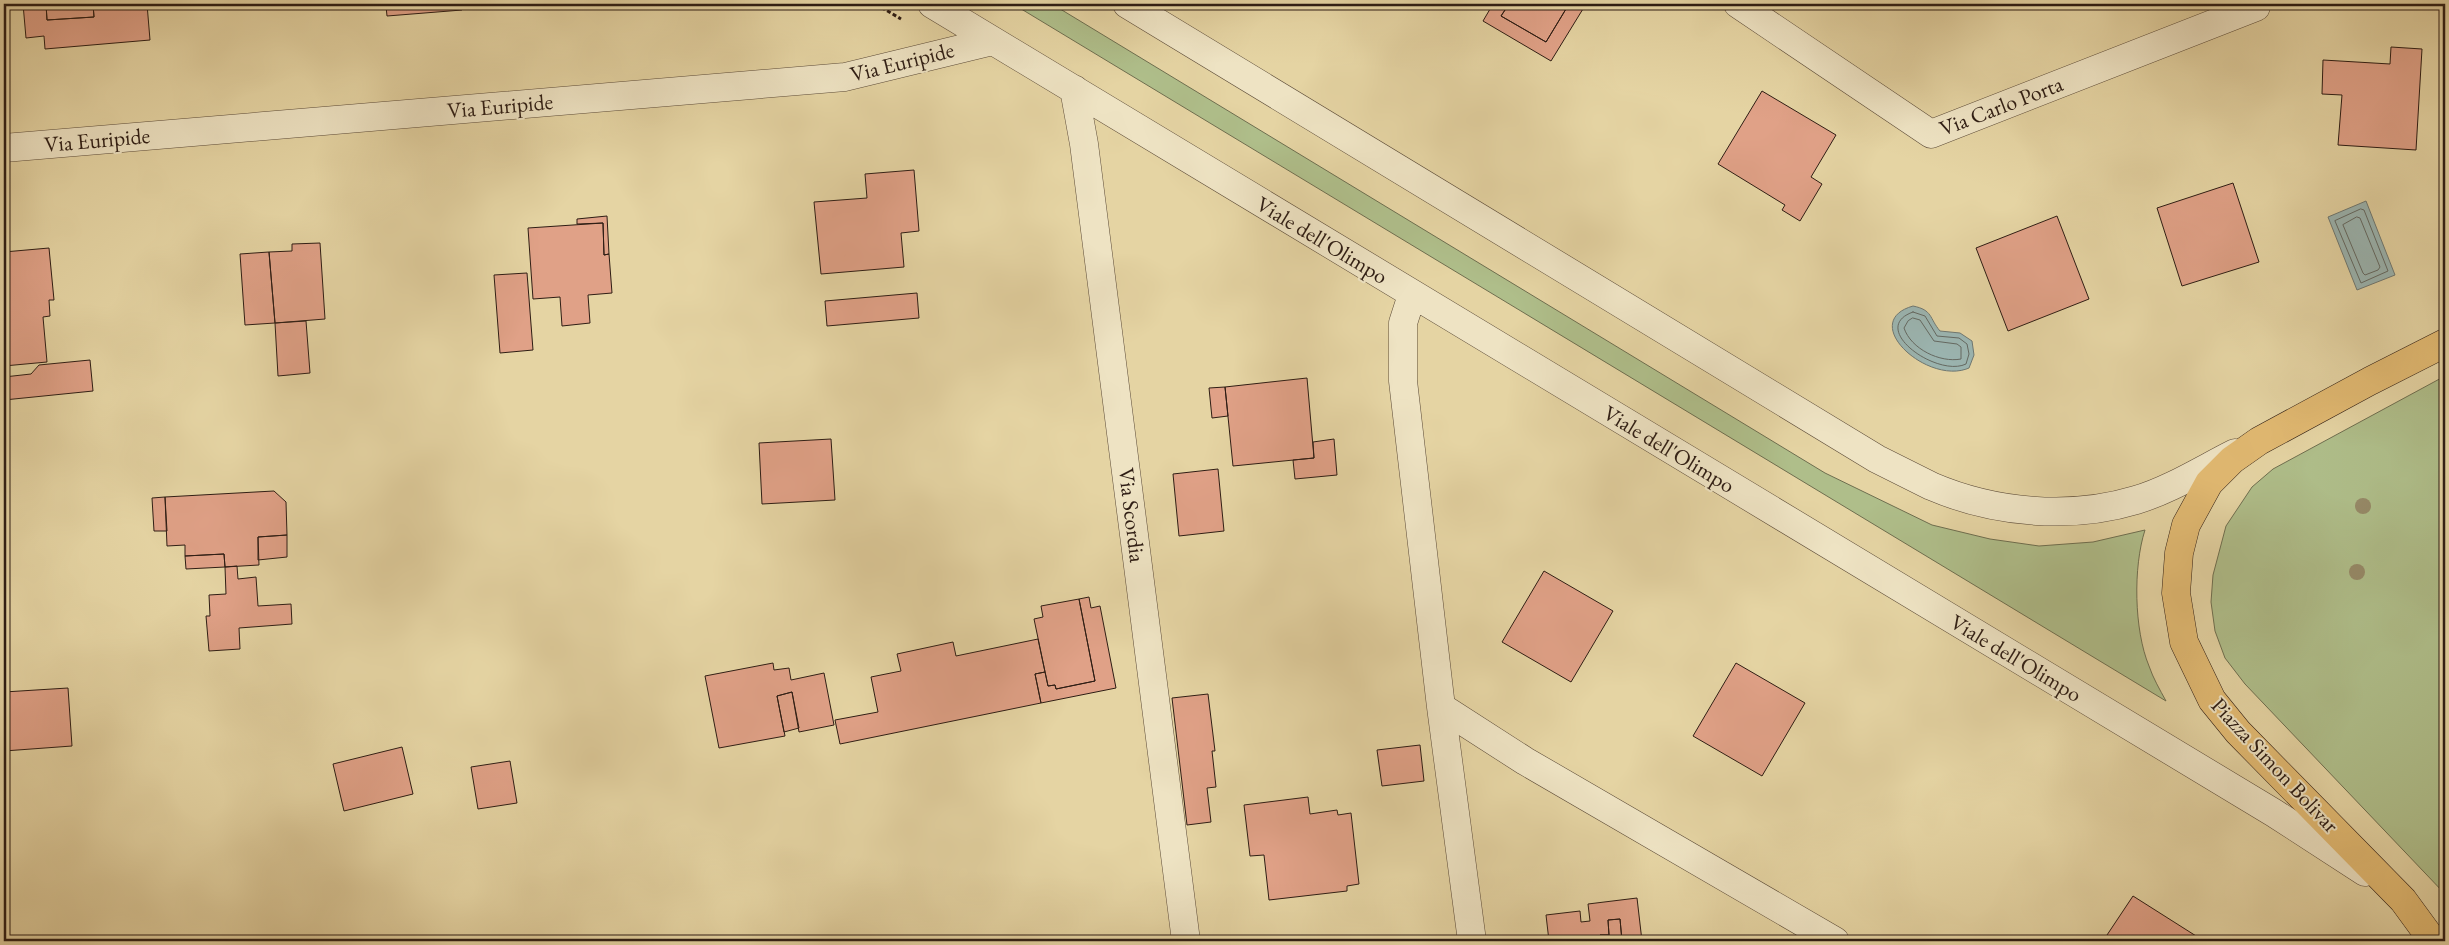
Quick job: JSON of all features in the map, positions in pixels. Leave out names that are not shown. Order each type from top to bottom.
[{"type":"main road","name":"Piazza Simon Bolivar","points":[[2433,941],[2403,900],[2238,732],[2212,700],[2184,642],[2176,593],[2178,553],[2186,525],[2209,483],[2232,460],[2259,441],[2370,381],[2445,344]]},
{"type":"street","name":"Viale dell'Olimpo","points":[[932,4],[2348,859],[2403,900]]},
{"type":"street","points":[[1128,4],[1877,459],[1933,486],[1980,502],[2025,510],[2064,512],[2098,510],[2137,500],[2259,441]]},
{"type":"street","name":"Via Carlo Porta","points":[[1738,4],[1931,134],[2256,7],[2256,4]]},
{"type":"street","name":"Via Euripide","points":[[4,148],[845,77],[993,41]]},
{"type":"street","name":"Via Scordia","points":[[1074,89],[1084,144],[1186,941]]},
{"type":"street","points":[[1412,295],[1403,322],[1403,382],[1441,706],[1472,941]]},
{"type":"street","points":[[1441,706],[1525,761],[1835,941]]},
{"type":"green space","points":[[1013,4],[1052,4],[1825,473],[1932,525],[1990,539],[2039,546],[2093,542],[2145,530],[2138,562],[2137,580],[2140,635],[2153,675],[2166,701]]},
{"type":"green space","points":[[2445,376],[2445,894],[2245,684],[2225,658],[2215,631],[2211,602],[2213,575],[2226,526],[2252,487],[2273,469]]},
{"type":"water","points":[[2366,201],[2395,275],[2357,290],[2328,217]]},
{"type":"water","points":[[1913,306],[1927,312],[1940,331],[1960,333],[1972,341],[1974,355],[1969,368],[1953,371],[1935,368],[1918,361],[1905,350],[1895,337],[1892,325],[1898,314]]},
{"type":"building","points":[[23,4],[46,4],[47,20],[94,17],[93,4],[147,4],[150,40],[45,49],[44,36],[26,38]]},
{"type":"building","points":[[46,4],[93,4],[94,17],[47,20]]},
{"type":"building","points":[[367,4],[484,4],[462,6],[462,10],[387,16],[386,6],[367,7]]},
{"type":"building","points":[[1493,4],[1509,4],[1501,16],[1546,42],[1569,4],[1586,4],[1551,61],[1483,21]]},
{"type":"building","points":[[1509,4],[1569,4],[1546,42],[1501,16]]},
{"type":"building","points":[[2391,47],[2422,49],[2416,150],[2338,145],[2342,95],[2322,94],[2323,60],[2390,64]]},
{"type":"building","points":[[1762,91],[1836,135],[1811,177],[1822,184],[1800,221],[1782,210],[1785,205],[1718,164]]},
{"type":"building","points":[[914,170],[919,231],[901,233],[904,267],[821,274],[814,202],[867,198],[865,174]]},
{"type":"building","points":[[2233,183],[2259,262],[2182,286],[2157,208]]},
{"type":"building","points":[[607,216],[609,254],[604,255],[603,223],[577,224],[577,219]]},
{"type":"building","points":[[2057,216],[2089,299],[2008,331],[1976,248]]},
{"type":"building","points":[[603,223],[604,255],[609,254],[612,293],[588,295],[590,323],[562,326],[560,297],[533,299],[528,228]]},
{"type":"building","points":[[320,243],[325,319],[275,323],[269,252],[292,251],[292,244]]},
{"type":"building","points":[[49,248],[54,300],[49,300],[50,316],[43,317],[47,362],[4,366],[4,252]]},
{"type":"building","points":[[269,252],[275,323],[245,325],[240,254]]},
{"type":"building","points":[[527,273],[533,350],[500,353],[494,275]]},
{"type":"building","points":[[917,293],[919,318],[827,326],[825,301]]},
{"type":"building","points":[[306,321],[310,373],[278,376],[275,323]]},
{"type":"building","points":[[90,360],[93,391],[4,400],[4,377],[31,374],[39,365]]},
{"type":"building","points":[[1307,378],[1314,458],[1233,466],[1225,387]]},
{"type":"building","points":[[1225,387],[1228,416],[1212,418],[1209,388]]},
{"type":"building","points":[[831,439],[835,500],[762,504],[759,443]]},
{"type":"building","points":[[1334,439],[1337,475],[1295,479],[1293,460],[1314,458],[1313,442]]},
{"type":"building","points":[[1218,469],[1224,531],[1179,536],[1173,474]]},
{"type":"building","points":[[274,491],[286,502],[287,535],[258,537],[259,565],[225,567],[224,554],[185,556],[185,545],[167,546],[165,497]]},
{"type":"building","points":[[165,497],[167,531],[154,531],[152,498]]},
{"type":"building","points":[[287,535],[287,557],[258,560],[258,537]]},
{"type":"building","points":[[224,554],[225,567],[186,569],[185,556]]},
{"type":"building","points":[[237,566],[238,579],[256,577],[258,606],[291,604],[292,624],[239,628],[240,649],[209,651],[206,616],[210,616],[209,595],[226,594],[225,567]]},
{"type":"building","points":[[1544,571],[1613,611],[1571,682],[1502,642]]},
{"type":"building","points":[[1089,597],[1091,608],[1100,606],[1116,688],[1041,703],[1035,674],[1045,672],[1048,686],[1055,685],[1056,689],[1095,681],[1079,599]]},
{"type":"building","points":[[1079,599],[1095,681],[1056,689],[1055,685],[1048,686],[1034,619],[1043,617],[1041,606]]},
{"type":"building","points":[[1038,639],[1045,672],[1035,674],[1041,703],[840,744],[835,720],[878,712],[871,677],[901,671],[897,654],[953,642],[956,656]]},
{"type":"building","points":[[773,663],[774,670],[789,668],[791,680],[824,673],[834,725],[799,732],[792,692],[777,696],[785,736],[719,748],[705,676]]},
{"type":"building","points":[[1736,663],[1805,703],[1762,776],[1693,736]]},
{"type":"building","points":[[68,688],[72,746],[4,751],[4,692]]},
{"type":"building","points":[[792,692],[799,728],[784,732],[777,696]]},
{"type":"building","points":[[1208,694],[1215,751],[1212,751],[1216,787],[1207,788],[1211,822],[1187,825],[1172,698]]},
{"type":"building","points":[[1420,745],[1424,781],[1382,786],[1377,750]]},
{"type":"building","points":[[402,747],[413,794],[344,811],[333,764]]},
{"type":"building","points":[[510,761],[517,803],[478,809],[471,767]]},
{"type":"building","points":[[1308,797],[1310,814],[1337,810],[1338,815],[1351,813],[1359,884],[1347,886],[1347,891],[1269,900],[1264,855],[1250,856],[1244,805]]},
{"type":"building","points":[[2133,896],[2204,941],[2103,941]]},
{"type":"building","points":[[1637,898],[1642,941],[1622,941],[1620,919],[1608,920],[1609,935],[1600,935],[1601,941],[1549,941],[1546,915],[1580,911],[1581,922],[1590,921],[1588,904]]},
{"type":"building","points":[[1620,919],[1622,941],[1601,941],[1600,935],[1609,935],[1608,920]]}]
